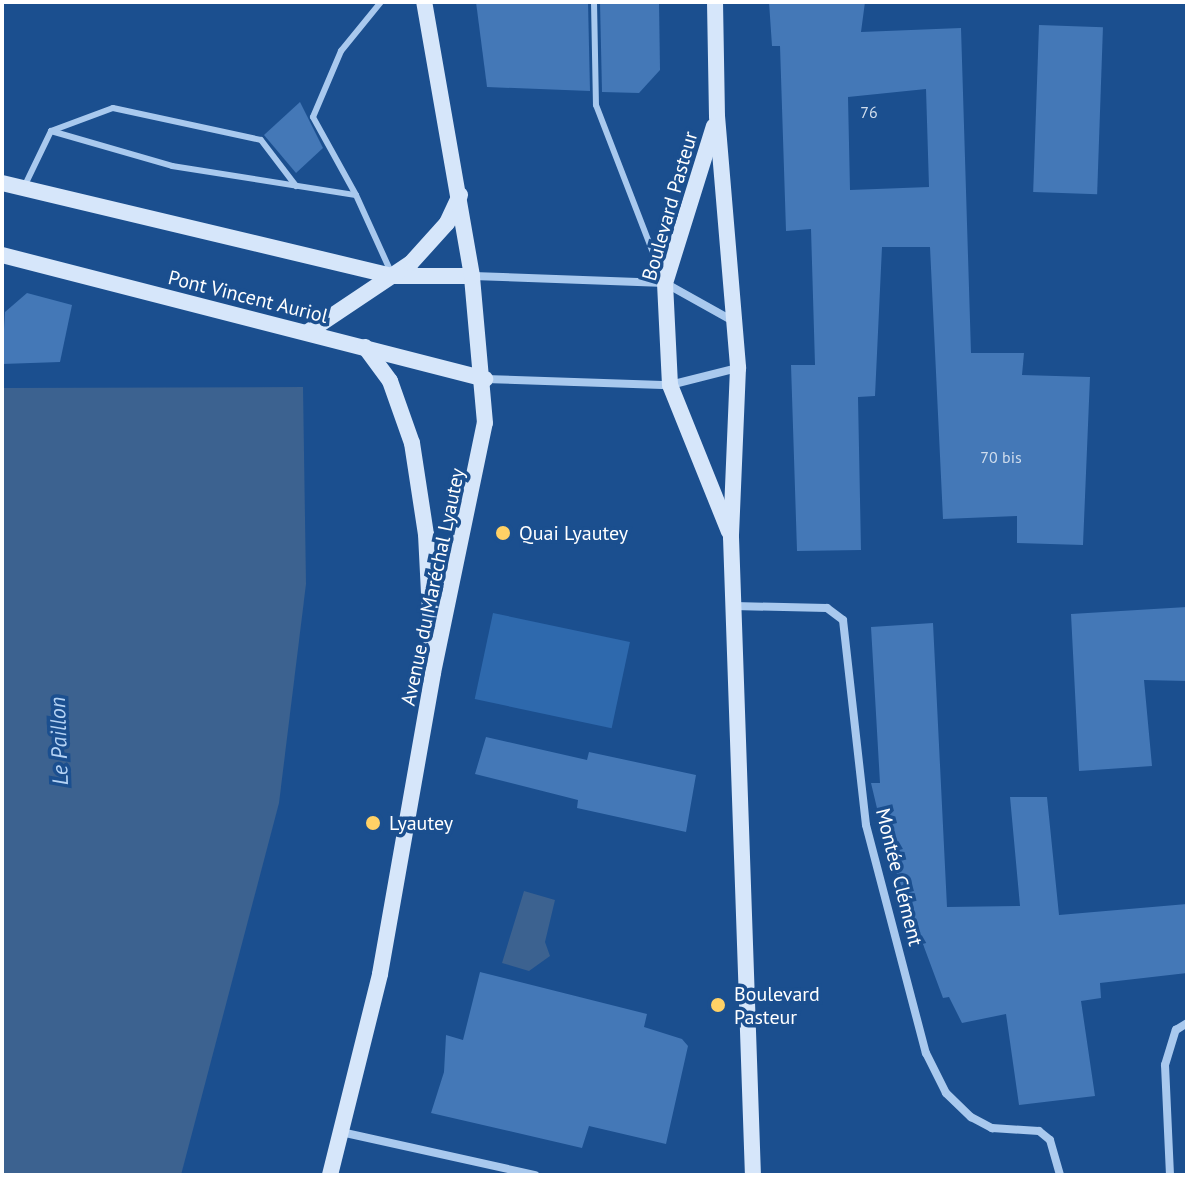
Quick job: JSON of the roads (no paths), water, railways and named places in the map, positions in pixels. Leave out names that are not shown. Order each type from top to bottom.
[{"type":"main road","name":"Avenue du Maréchal Lyautey","points":[[330,1175],[380,974],[433,673],[482,451],[485,379],[472,276],[424,2]]},
{"type":"main road","name":"Boulevard Pasteur","points":[[715,2],[717,116],[738,368],[731,537],[753,1175]]},
{"type":"main road","name":"Boulevard Pasteur","points":[[717,116],[665,283],[670,385],[731,537]]},
{"type":"main road","points":[[2,183],[392,276],[472,276]]},
{"type":"main road","points":[[308,332],[392,276],[432,244],[460,195]]},
{"type":"main road","name":"Pont Vincent Auriol","points":[[2,255],[485,379]]},
{"type":"main road","points":[[365,347],[390,381],[412,443],[426,534],[433,673]]},
{"type":"street","points":[[472,276],[665,283],[736,322]]},
{"type":"street","points":[[485,379],[670,385],[738,368]]},
{"type":"street","name":"Montée Clément","points":[[734,606],[827,608],[843,620],[866,825],[926,1053],[946,1093],[971,1117],[992,1128],[1039,1131],[1050,1140],[1060,1175]]},
{"type":"street","points":[[1170,1175],[1165,1065],[1176,1030],[1187,1023]]},
{"type":"street","points":[[341,1132],[535,1175]]},
{"type":"lane","points":[[381,2],[341,51],[313,117],[356,195],[392,276]]},
{"type":"lane","points":[[594,2],[596,105],[665,283]]},
{"type":"lane","points":[[24,188],[51,131],[113,108],[261,140],[296,186]]},
{"type":"lane","points":[[51,131],[172,166],[356,195]]},
{"type":"water","name":"Le Paillon","points":[[303,387],[306,584],[279,803],[181,1175],[2,1175],[2,388]]},
{"type":"water","points":[[524,891],[555,900],[545,942],[550,956],[529,971],[502,963]]},
{"type":"place","name":"Quai Lyautey","points":[[503,533]]},
{"type":"place","name":"Lyautey","points":[[373,823]]},
{"type":"place","name":"Boulevard Pasteur","points":[[718,1005]]}]
